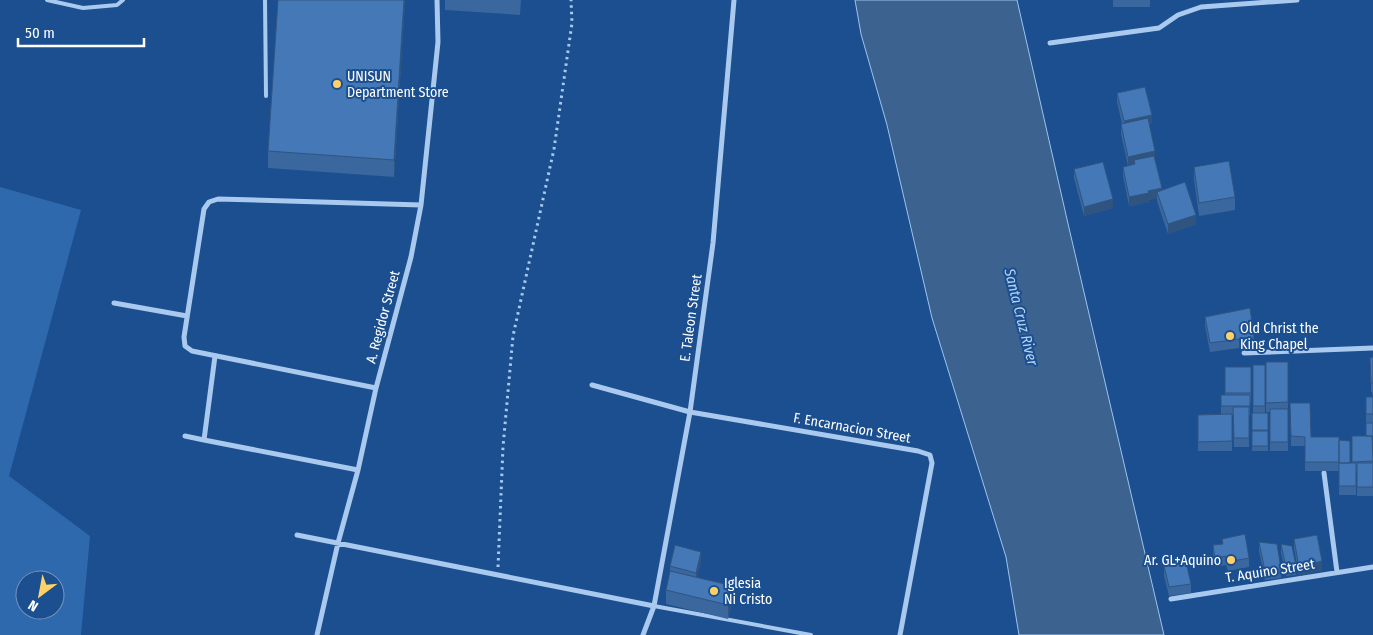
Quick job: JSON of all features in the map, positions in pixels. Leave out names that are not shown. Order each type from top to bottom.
[{"type":"street","name":"A. Regidor Street","points":[[317,635],[338,543],[358,470],[376,388],[411,257],[421,205],[438,42],[438,0]]},
{"type":"street","name":"E. Taleon Street","points":[[643,635],[654,606],[690,412],[713,243],[734,0]]},
{"type":"street","points":[[1050,43],[1159,28],[1178,15],[1200,7],[1297,0]]},
{"type":"street","points":[[376,388],[192,351],[185,346],[184,337],[204,209],[209,202],[218,198],[421,205]]},
{"type":"street","points":[[114,303],[187,316]]},
{"type":"street","points":[[1244,353],[1373,348]]},
{"type":"street","points":[[204,440],[215,356]]},
{"type":"street","name":"F. Encarnacion Street","points":[[592,384],[690,412],[918,451],[930,455],[932,463],[900,635]]},
{"type":"street","points":[[185,436],[358,470]]},
{"type":"street","points":[[1324,473],[1337,572]]},
{"type":"street","points":[[297,535],[654,606]]},
{"type":"street","name":"T. Aquino Street","points":[[1171,599],[1373,567]]},
{"type":"lane","points":[[47,0],[83,8],[117,5],[124,0]]},
{"type":"lane","points":[[265,0],[266,96]]},
{"type":"lane","points":[[654,606],[810,635]]},
{"type":"path","points":[[498,575],[503,447],[513,336],[554,149],[572,23],[571,0]]},
{"type":"shaded area","points":[[0,187],[81,210],[9,476],[90,536],[81,635],[0,635]]},
{"type":"water","name":"Santa Cruz River","points":[[855,0],[1017,0],[1164,635],[1019,635],[1006,557],[932,318],[887,125],[861,34]]},
{"type":"building","name":"UNISUN Department Store","points":[[278,0],[404,0],[394,160],[268,151]]},
{"type":"building","points":[[1145,87],[1152,115],[1124,121],[1117,93]]},
{"type":"building","points":[[1148,118],[1155,151],[1128,157],[1121,124]]},
{"type":"building","points":[[1154,156],[1162,188],[1129,197],[1123,167],[1135,164],[1134,160]]},
{"type":"building","points":[[1229,161],[1235,197],[1199,203],[1194,167]]},
{"type":"building","points":[[1103,162],[1113,199],[1084,207],[1074,169]]},
{"type":"building","points":[[1185,182],[1196,215],[1168,224],[1157,192]]},
{"type":"building","name":"Old Christ the King Chapel","points":[[1250,308],[1254,337],[1210,343],[1205,317]]},
{"type":"building","points":[[1373,357],[1373,383],[1371,383],[1370,358]]},
{"type":"building","points":[[1266,362],[1288,362],[1288,402],[1266,403]]},
{"type":"building","points":[[1253,365],[1265,365],[1265,406],[1253,406]]},
{"type":"building","points":[[1225,367],[1251,367],[1251,393],[1225,393]]},
{"type":"building","points":[[1221,395],[1250,395],[1250,406],[1221,406]]},
{"type":"building","points":[[1366,397],[1373,397],[1373,414],[1366,414]]},
{"type":"building","points":[[1290,403],[1310,403],[1311,437],[1339,437],[1339,462],[1305,462],[1305,437],[1291,436]]},
{"type":"building","points":[[1233,407],[1249,407],[1249,438],[1234,438]]},
{"type":"building","points":[[1270,409],[1288,409],[1288,442],[1270,442]]},
{"type":"building","points":[[1252,413],[1268,413],[1268,430],[1252,430]]},
{"type":"building","points":[[1232,414],[1232,441],[1198,442],[1198,415]]},
{"type":"building","points":[[1366,423],[1373,423],[1373,439],[1372,436],[1366,436]]},
{"type":"building","points":[[1252,431],[1268,431],[1268,446],[1252,446]]},
{"type":"building","points":[[1352,436],[1372,436],[1373,461],[1352,462]]},
{"type":"building","points":[[1339,440],[1350,441],[1350,463],[1339,463]]},
{"type":"building","points":[[1339,463],[1356,463],[1356,486],[1339,486]]},
{"type":"building","points":[[1357,463],[1373,463],[1373,487],[1357,487]]},
{"type":"building","points":[[1245,534],[1249,558],[1228,562],[1226,556],[1215,558],[1213,545],[1223,544],[1222,539]]},
{"type":"building","points":[[1317,535],[1322,561],[1299,567],[1294,539]]},
{"type":"building","points":[[1259,542],[1277,544],[1281,569],[1265,571]]},
{"type":"building","points":[[1281,544],[1292,546],[1296,566],[1286,567]]},
{"type":"building","points":[[675,545],[701,552],[696,573],[670,566]]},
{"type":"building","points":[[1186,562],[1191,584],[1169,587],[1164,566]]},
{"type":"building","points":[[670,571],[733,586],[728,605],[666,590]]},
{"type":"place","name":"UNISUN Department Store","points":[[337,84]]},
{"type":"place","name":"Old Christ the King Chapel","points":[[1230,336]]},
{"type":"place","name":"Ar. GL+Aquino","points":[[1231,560]]},
{"type":"place","name":"Iglesia Ni Cristo","points":[[714,591]]}]
